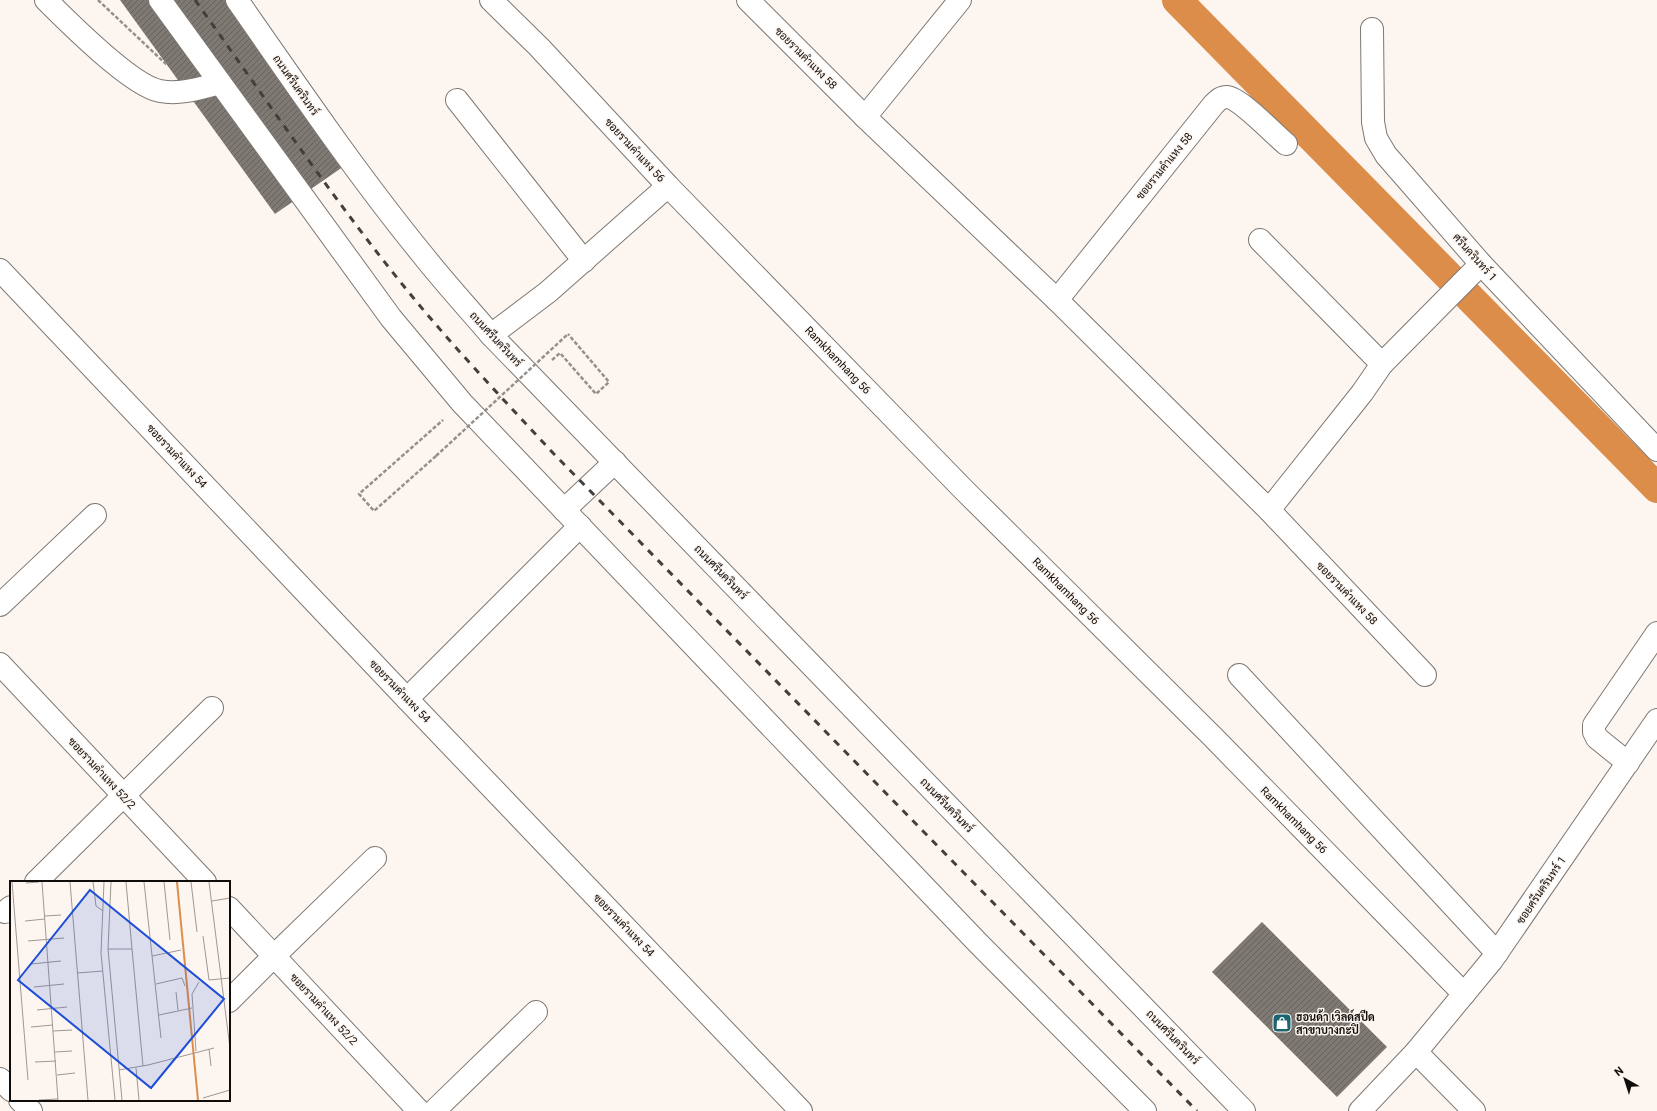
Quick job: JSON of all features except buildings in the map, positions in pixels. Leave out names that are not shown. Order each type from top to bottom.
[{"type":"street","points":[[46,0],[105,55],[134,78],[159,91],[182,93],[220,83]]},
{"type":"street","points":[[160,0],[391,318],[462,403],[978,943],[1145,1111]]},
{"type":"street","name":"ถนนศรีนครินทร์","points":[[237,0],[303,96],[421,254],[490,335],[1244,1111]]},
{"type":"street","name":"ซอยรามคำแหง 56","points":[[490,335],[548,292],[668,186],[539,47],[491,0]]},
{"type":"street","name":"ซอยรามคำแหง 58","points":[[748,0],[865,117],[1057,300],[1269,510],[1425,675]]},
{"type":"street","points":[[865,117],[960,0]]},
{"type":"street","name":"ศรีนครินทร์ 1","points":[[1372,29],[1373,122],[1376,138],[1386,156],[1481,264],[1657,450]]},
{"type":"street","name":"ซอยรามคำแหง 58","points":[[1057,300],[1220,98],[1226,97],[1238,101],[1286,144]]},
{"type":"street","points":[[457,100],[584,261]]},
{"type":"street","name":"Ramkhamhang 56","points":[[668,186],[964,490],[1213,738],[1464,994]]},
{"type":"street","points":[[1260,240],[1382,364]]},
{"type":"street","points":[[1269,510],[1362,393],[1382,364],[1481,264]]},
{"type":"street","name":"ซอยรามคำแหง 54","points":[[0,270],[801,1111]]},
{"type":"street","points":[[564,510],[614,462]]},
{"type":"street","points":[[0,605],[95,515]]},
{"type":"street","points":[[407,699],[580,526]]},
{"type":"street","points":[[1628,763],[1597,738],[1594,732],[1594,725],[1657,633]]},
{"type":"street","name":"ซอยรามคำแหง 52/2","points":[[0,664],[204,881]]},
{"type":"street","points":[[1239,675],[1497,953]]},
{"type":"street","points":[[37,881],[212,708]]},
{"type":"street","name":"ซอยศรีนครินทร์ 1","points":[[1360,1111],[1416,1052],[1497,953],[1657,720]]},
{"type":"street","points":[[230,1000],[375,858]]},
{"type":"street","name":"ซอยรามคำแหง 52/2","points":[[230,909],[419,1111]]},
{"type":"street","points":[[434,1111],[536,1012]]},
{"type":"street","points":[[1416,1052],[1474,1111]]},
{"type":"street","points":[[0,1079],[10,1089]]},
{"type":"street","points":[[21,1101],[31,1111]]},
{"type":"path","points":[[98,0],[167,65]]},
{"type":"path","points":[[462,403],[359,494],[374,511],[568,334],[609,382],[596,394],[560,353]]},
{"type":"waterway","points":[[1177,0],[1657,488]]},
{"type":"railway","points":[[195,0],[355,223],[411,295],[463,355],[553,453],[1197,1111]]},
{"type":"place","name":"ฮอนด้า เวิลด์สปีด สาขาบางกะปิ","points":[[1282,1023]]}]
